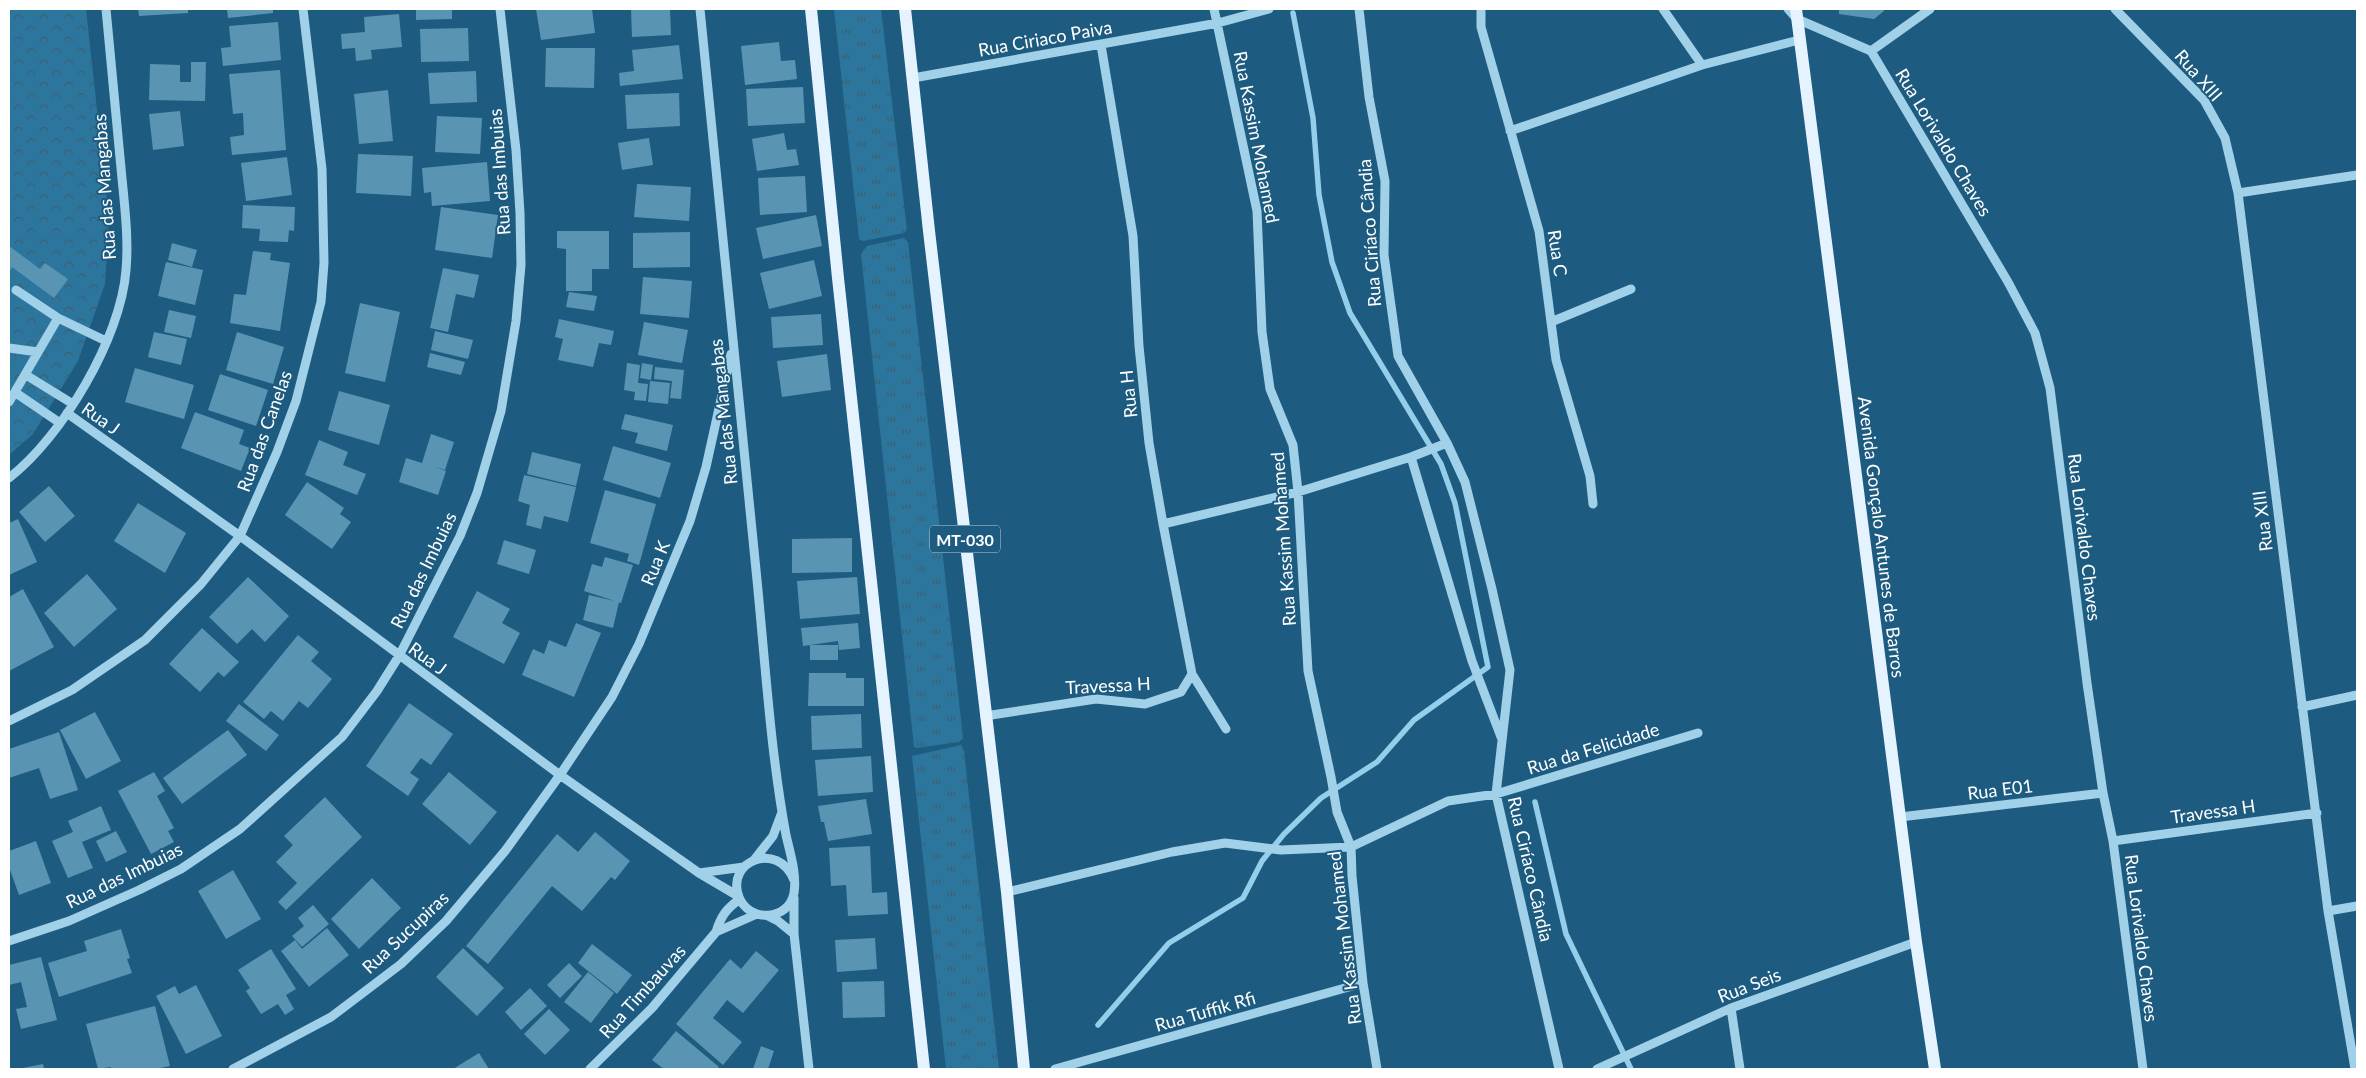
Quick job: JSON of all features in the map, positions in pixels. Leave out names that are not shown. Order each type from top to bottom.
[{"type":"main road","points":[[811,9],[839,288],[924,1069]]},
{"type":"main road","name":"MT-030","points":[[905,9],[985,716],[1007,892],[1024,1069]]},
{"type":"main road","name":"Avenida Gonçalo Antunes de Barros","points":[[1796,14],[1916,942],[1935,1069]]},
{"type":"street","name":"Rua das Mangabas","points":[[9,478],[21,468],[60,423],[83,390],[118,311],[126,271],[125,220],[106,9]]},
{"type":"street","name":"Rua das Canelas","points":[[9,721],[72,690],[145,640],[201,584],[240,536],[277,452],[296,401],[320,302],[324,263],[322,169],[303,9]]},
{"type":"street","name":"Rua das Imbuias","points":[[9,941],[69,921],[139,890],[182,869],[240,829],[342,737],[399,656],[460,536],[477,493],[501,411],[516,321],[521,265],[520,213],[516,150],[500,9]]},
{"type":"street","name":"Rua das Mangabas","points":[[700,9],[782,812],[794,880]]},
{"type":"street","name":"Rua Kassim Mohamed","points":[[1214,9],[1257,211],[1262,332],[1270,389],[1293,445],[1298,492],[1308,671],[1331,777],[1336,812],[1351,847],[1352,876],[1363,984],[1377,1069]]},
{"type":"street","name":"Rua Ciriaco Paiva","points":[[914,78],[1218,23],[1269,9]]},
{"type":"street","name":"Rua Ciríaco Cândia","points":[[1360,9],[1369,97],[1385,181],[1384,255],[1398,356],[1446,443],[1465,482],[1510,670],[1501,739],[1501,766],[1496,794],[1559,1069]]},
{"type":"street","name":"Rua C","points":[[1481,9],[1481,27],[1539,231],[1556,360],[1590,476],[1593,504]]},
{"type":"street","points":[[1663,9],[1702,65]]},
{"type":"street","points":[[1788,9],[1871,51],[1930,9]]},
{"type":"street","name":"Rua XIII","points":[[2115,9],[2204,100],[2225,138],[2238,193],[2328,911],[2354,1069]]},
{"type":"street","points":[[1510,131],[1702,65],[1799,40]]},
{"type":"street","name":"Rua H","points":[[1101,45],[1133,236],[1139,346],[1149,443],[1163,524],[1192,674],[1226,729]]},
{"type":"street","name":"Rua Lorivaldo Chaves","points":[[1871,51],[2008,282],[2035,333],[2050,388],[2103,793],[2113,841],[2143,1069]]},
{"type":"street","points":[[2238,193],[2357,175]]},
{"type":"street","points":[[1551,322],[1631,289]]},
{"type":"street","points":[[16,290],[58,318],[106,341]]},
{"type":"street","points":[[9,402],[16,393],[58,318]]},
{"type":"street","name":"Rua K","points":[[560,775],[612,696],[630,661],[690,521],[706,467],[733,346]]},
{"type":"street","points":[[9,348],[38,352]]},
{"type":"street","points":[[26,375],[73,404]]},
{"type":"street","points":[[16,393],[60,423]]},
{"type":"street","name":"Rua J","points":[[67,414],[240,536],[560,775],[699,873],[739,898]]},
{"type":"street","points":[[1163,524],[1298,492],[1411,457],[1446,443]]},
{"type":"street","points":[[1411,457],[1472,661],[1501,739]]},
{"type":"street","name":"Travessa H","points":[[985,716],[1096,700],[1145,704],[1181,692],[1192,674]]},
{"type":"street","points":[[2302,707],[2357,696]]},
{"type":"street","name":"Rua da Felicidade","points":[[1351,847],[1448,801],[1496,794],[1698,732]]},
{"type":"street","name":"Rua Sucupiras","points":[[233,1069],[331,1017],[400,964],[446,921],[505,851],[560,775]]},
{"type":"street","name":"Rua E01","points":[[1900,817],[2103,793]]},
{"type":"street","points":[[782,812],[773,836],[754,860],[744,867],[736,886],[739,898],[747,909],[757,914],[768,916],[794,934]]},
{"type":"street","name":"Travessa H","points":[[2113,841],[2317,813]]},
{"type":"street","points":[[1007,892],[1172,852],[1225,843],[1281,850],[1351,847]]},
{"type":"street","points":[[754,860],[764,857],[774,858],[784,863],[791,871],[794,880],[794,934],[809,1069]]},
{"type":"street","points":[[699,873],[744,867]]},
{"type":"street","points":[[768,916],[779,913],[788,905],[794,895]]},
{"type":"street","points":[[716,932],[720,917],[739,898]]},
{"type":"street","points":[[2328,911],[2357,906]]},
{"type":"street","points":[[716,932],[757,914]]},
{"type":"street","name":"Rua Timbauvas","points":[[590,1069],[652,1008],[716,932]]},
{"type":"street","name":"Rua Seis","points":[[1597,1069],[1731,1008],[1916,942]]},
{"type":"street","name":"Rua Tuffik Rfi","points":[[1055,1069],[1363,984]]},
{"type":"street","points":[[1731,1008],[1740,1069]]},
{"type":"green space","points":[[9,9],[86,9],[109,219],[105,284],[78,361],[33,434],[9,455]]},
{"type":"green space","points":[[834,9],[881,9],[907,230],[904,233],[863,241],[859,239]]},
{"type":"green space","points":[[904,238],[908,242],[963,738],[959,742],[917,748],[914,747],[861,254],[867,246]]},
{"type":"green space","points":[[961,745],[964,751],[999,1069],[946,1069],[912,756]]},
{"type":"building","points":[[138,9],[188,9],[188,13],[139,16]]},
{"type":"building","points":[[227,9],[273,9],[273,13],[228,18]]},
{"type":"building","points":[[416,9],[452,9],[452,19],[416,20]]},
{"type":"building","points":[[536,9],[592,9],[595,33],[541,40]]},
{"type":"building","points":[[631,9],[670,9],[671,35],[632,37]]},
{"type":"building","points":[[1839,9],[1883,9],[1884,11],[1874,19],[1839,14]]},
{"type":"building","points":[[399,14],[402,47],[371,50],[372,59],[356,61],[355,48],[342,49],[341,34],[365,32],[364,17]]},
{"type":"building","points":[[278,22],[281,60],[223,66],[221,48],[231,47],[229,26]]},
{"type":"building","points":[[468,28],[469,61],[421,62],[420,29]]},
{"type":"building","points":[[779,42],[781,61],[795,60],[797,79],[745,85],[741,46]]},
{"type":"building","points":[[679,45],[683,79],[620,86],[619,73],[634,71],[632,50]]},
{"type":"building","points":[[546,48],[595,48],[594,88],[545,87]]},
{"type":"building","points":[[191,62],[206,62],[205,101],[149,100],[150,64],[180,65],[180,82],[191,82]]},
{"type":"building","points":[[280,70],[286,150],[232,155],[230,137],[244,135],[243,113],[233,114],[229,74]]},
{"type":"building","points":[[476,71],[477,102],[430,104],[428,73]]},
{"type":"building","points":[[803,87],[805,123],[748,126],[746,89]]},
{"type":"building","points":[[388,90],[393,141],[359,144],[354,94]]},
{"type":"building","points":[[679,93],[680,126],[627,129],[625,95]]},
{"type":"building","points":[[180,111],[184,146],[153,150],[149,114]]},
{"type":"building","points":[[437,116],[482,118],[480,154],[435,152]]},
{"type":"building","points":[[784,133],[787,150],[796,149],[799,165],[757,171],[752,139]]},
{"type":"building","points":[[649,138],[653,165],[622,170],[618,143]]},
{"type":"building","points":[[358,154],[413,156],[411,196],[356,193]]},
{"type":"building","points":[[287,157],[292,195],[246,201],[241,163]]},
{"type":"building","points":[[487,162],[490,201],[432,206],[431,192],[424,193],[422,168]]},
{"type":"building","points":[[805,176],[807,212],[760,215],[758,178]]},
{"type":"building","points":[[637,184],[691,187],[689,221],[634,217]]},
{"type":"building","points":[[243,205],[295,207],[294,231],[289,230],[288,242],[259,241],[260,229],[242,228]]},
{"type":"building","points":[[441,207],[498,215],[492,258],[435,250]]},
{"type":"building","points":[[816,215],[822,246],[763,259],[756,228]]},
{"type":"building","points":[[557,231],[609,231],[609,269],[592,269],[592,291],[566,291],[566,249],[557,248]]},
{"type":"building","points":[[690,232],[690,267],[633,268],[633,233]]},
{"type":"building","points":[[172,243],[197,250],[192,267],[168,260]]},
{"type":"building","points":[[9,246],[40,269],[45,263],[68,279],[54,298],[12,267],[9,272]]},
{"type":"building","points":[[253,251],[271,253],[270,260],[290,263],[280,331],[230,323],[234,294],[246,295]]},
{"type":"building","points":[[814,260],[822,296],[769,309],[760,273]]},
{"type":"building","points":[[166,262],[203,270],[195,305],[158,296]]},
{"type":"building","points":[[443,268],[479,275],[474,298],[456,294],[448,332],[430,328]]},
{"type":"building","points":[[643,277],[692,281],[689,318],[640,314]]},
{"type":"building","points":[[569,292],[597,296],[594,311],[566,307]]},
{"type":"building","points":[[360,303],[400,312],[385,382],[345,373]]},
{"type":"building","points":[[169,310],[196,316],[191,338],[164,332]]},
{"type":"building","points":[[821,314],[823,345],[773,348],[771,317]]},
{"type":"building","points":[[559,319],[614,331],[611,345],[599,343],[593,367],[558,360],[563,339],[555,337]]},
{"type":"building","points":[[644,322],[688,330],[682,363],[638,355]]},
{"type":"building","points":[[435,331],[473,340],[468,359],[431,350]]},
{"type":"building","points":[[154,332],[187,339],[181,365],[148,357]]},
{"type":"building","points":[[237,332],[284,347],[273,384],[226,370]]},
{"type":"building","points":[[430,353],[465,362],[461,375],[427,367]]},
{"type":"building","points":[[827,354],[831,390],[782,397],[777,361]]},
{"type":"building","points":[[627,363],[640,365],[638,383],[648,384],[646,401],[634,400],[635,392],[624,390]]},
{"type":"building","points":[[642,363],[653,365],[651,380],[640,378]]},
{"type":"building","points":[[655,367],[684,370],[681,399],[670,398],[672,381],[654,379]]},
{"type":"building","points":[[135,368],[194,385],[184,419],[125,402]]},
{"type":"building","points":[[220,374],[268,390],[256,426],[208,410]]},
{"type":"building","points":[[650,381],[670,383],[668,404],[648,402]]},
{"type":"building","points":[[339,391],[390,405],[379,445],[328,430]]},
{"type":"building","points":[[195,412],[244,430],[239,444],[250,448],[241,471],[181,448]]},
{"type":"building","points":[[625,414],[673,425],[667,451],[635,443],[638,433],[621,429]]},
{"type":"building","points":[[431,434],[454,442],[445,470],[433,466],[446,471],[438,495],[399,482],[406,458],[422,463]]},
{"type":"building","points":[[319,440],[348,452],[343,465],[366,474],[357,495],[305,475]]},
{"type":"building","points":[[613,446],[671,463],[660,498],[603,480]]},
{"type":"building","points":[[532,452],[581,464],[576,486],[527,474]]},
{"type":"building","points":[[524,475],[576,487],[568,522],[544,516],[541,529],[526,525],[530,505],[518,501]]},
{"type":"building","points":[[307,482],[344,508],[340,514],[351,522],[332,549],[285,515]]},
{"type":"building","points":[[49,486],[75,516],[45,542],[19,512]]},
{"type":"building","points":[[605,490],[656,504],[639,565],[627,561],[629,554],[590,543]]},
{"type":"building","points":[[138,503],[186,533],[165,573],[114,541]]},
{"type":"building","points":[[18,519],[37,562],[9,575],[9,523]]},
{"type":"building","points":[[852,538],[852,572],[792,573],[792,539]]},
{"type":"building","points":[[504,540],[536,550],[529,574],[497,564]]},
{"type":"building","points":[[605,557],[633,565],[621,603],[584,591],[592,564],[602,567]]},
{"type":"building","points":[[87,574],[117,609],[74,647],[44,613]]},
{"type":"building","points":[[248,577],[289,616],[265,642],[252,629],[237,644],[209,617]]},
{"type":"building","points":[[857,577],[860,614],[800,619],[797,581]]},
{"type":"building","points":[[23,589],[54,647],[9,671],[9,597]]},
{"type":"building","points":[[477,591],[510,609],[502,623],[520,633],[504,664],[453,637]]},
{"type":"building","points":[[589,595],[619,602],[613,628],[583,620]]},
{"type":"building","points":[[576,623],[601,633],[574,697],[522,675],[533,649],[544,654],[549,640],[566,647]]},
{"type":"building","points":[[858,623],[860,648],[839,650],[838,641],[803,646],[801,628]]},
{"type":"building","points":[[202,628],[239,662],[224,677],[218,672],[200,692],[169,664]]},
{"type":"building","points":[[298,635],[319,652],[311,661],[332,679],[308,708],[299,701],[283,721],[271,711],[264,719],[243,702]]},
{"type":"building","points":[[810,645],[838,645],[838,660],[810,660]]},
{"type":"building","points":[[809,673],[846,673],[846,678],[864,678],[864,706],[808,706]]},
{"type":"building","points":[[409,703],[453,734],[431,765],[421,758],[410,773],[419,779],[408,796],[366,766]]},
{"type":"building","points":[[239,704],[279,735],[266,751],[226,721]]},
{"type":"building","points":[[95,712],[121,761],[86,779],[60,730]]},
{"type":"building","points":[[861,714],[862,748],[812,750],[811,716]]},
{"type":"building","points":[[228,730],[247,755],[182,804],[163,778]]},
{"type":"building","points":[[59,732],[78,790],[50,799],[39,768],[9,778],[9,749]]},
{"type":"building","points":[[871,756],[873,792],[818,796],[815,760]]},
{"type":"building","points":[[154,772],[165,791],[157,796],[174,828],[168,831],[174,842],[151,854],[118,791]]},
{"type":"building","points":[[449,772],[497,812],[470,845],[422,804]]},
{"type":"building","points":[[325,797],[362,837],[286,910],[278,902],[297,883],[276,862],[293,845],[284,836]]},
{"type":"building","points":[[866,799],[872,834],[828,841],[824,822],[821,822],[818,806]]},
{"type":"building","points":[[101,806],[111,830],[82,842],[93,868],[68,878],[52,841],[73,832],[68,821]]},
{"type":"building","points":[[116,831],[127,852],[106,862],[96,841]]},
{"type":"building","points":[[595,832],[630,861],[615,880],[611,877],[582,911],[552,886],[488,964],[466,946],[557,834],[578,852]]},
{"type":"building","points":[[36,841],[51,883],[19,895],[9,867],[9,851]]},
{"type":"building","points":[[870,846],[872,893],[887,892],[888,914],[848,916],[846,885],[831,886],[829,848]]},
{"type":"building","points":[[233,870],[261,919],[226,939],[198,891]]},
{"type":"building","points":[[372,878],[401,908],[359,949],[331,919]]},
{"type":"building","points":[[313,905],[329,924],[302,947],[292,936],[304,926],[298,918]]},
{"type":"building","points":[[327,928],[349,955],[309,987],[281,951],[295,940],[302,949]]},
{"type":"building","points":[[121,929],[130,958],[127,959],[132,973],[59,997],[48,963],[87,951],[84,941]]},
{"type":"building","points":[[875,938],[877,969],[837,972],[835,940]]},
{"type":"building","points":[[592,944],[632,975],[617,994],[578,963]]},
{"type":"building","points":[[463,948],[504,988],[477,1016],[436,977]]},
{"type":"building","points":[[271,949],[296,989],[286,995],[294,1009],[285,1015],[278,1004],[261,1014],[246,991],[250,988],[238,970]]},
{"type":"building","points":[[756,951],[779,970],[743,1013],[727,1000],[713,1018],[742,1042],[723,1065],[676,1024],[730,959],[741,969]]},
{"type":"building","points":[[41,957],[57,1020],[21,1029],[16,1009],[27,1007],[21,982],[9,985],[9,965]]},
{"type":"building","points":[[569,963],[582,976],[560,998],[547,985]]},
{"type":"building","points":[[588,972],[614,993],[591,1023],[564,1002]]},
{"type":"building","points":[[884,981],[885,1017],[843,1018],[842,982]]},
{"type":"building","points":[[196,985],[222,1036],[186,1054],[156,996],[175,986],[179,994]]},
{"type":"building","points":[[530,988],[547,1006],[521,1030],[505,1012]]},
{"type":"building","points":[[155,1006],[170,1066],[156,1069],[111,1069],[111,1067],[98,1069],[86,1024]]},
{"type":"building","points":[[549,1009],[570,1030],[545,1055],[524,1034]]},
{"type":"building","points":[[676,1031],[719,1067],[717,1069],[664,1069],[652,1060]]},
{"type":"building","points":[[761,1046],[774,1051],[768,1069],[753,1069]]},
{"type":"building","points":[[479,1053],[489,1069],[453,1069]]},
{"type":"building","points":[[43,1064],[44,1069],[23,1069],[23,1068]]},
{"type":"waterway","points":[[1098,1025],[1169,943],[1243,898],[1262,861],[1284,834],[1321,798],[1377,762],[1414,720],[1488,667],[1455,503],[1441,464],[1350,313],[1332,262],[1319,195],[1313,118],[1293,13]]},
{"type":"waterway","points":[[1535,802],[1566,934],[1631,1069]]}]
